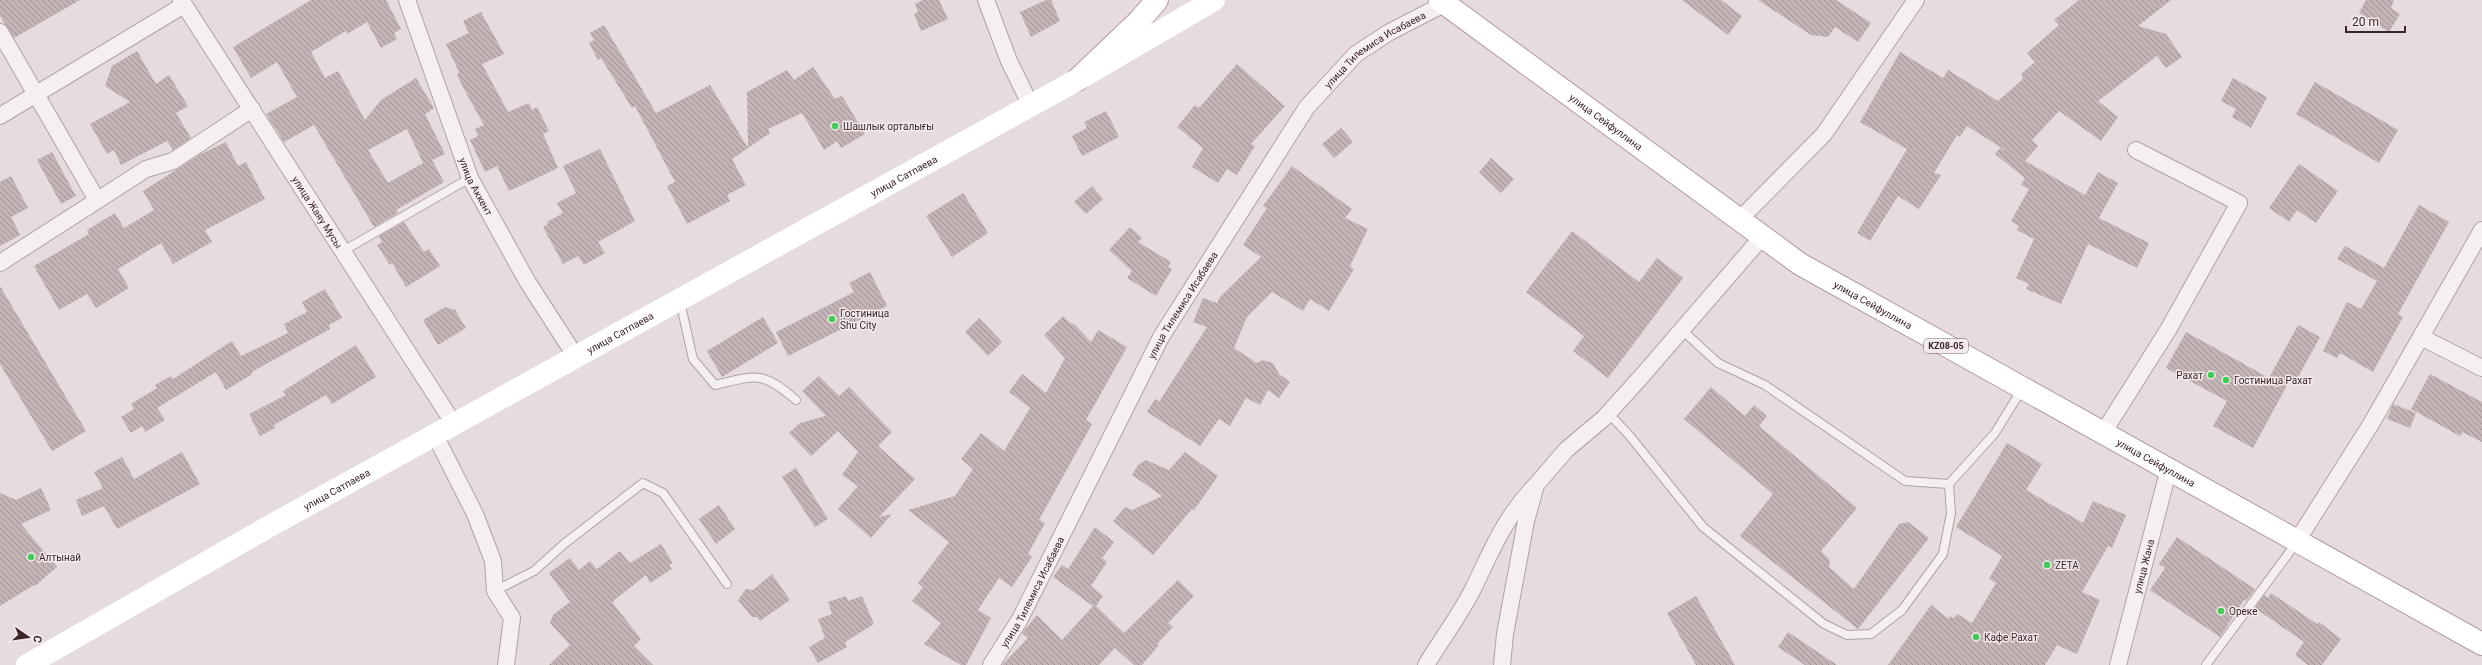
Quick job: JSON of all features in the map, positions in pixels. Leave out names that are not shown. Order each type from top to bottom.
[{"type":"street","name":"улица Аккент","points":[[407,0],[470,178],[527,281],[576,357]]},
{"type":"street","points":[[986,0],[1009,61],[1031,106]]},
{"type":"street","points":[[1077,80],[1139,21],[1157,0]]},
{"type":"street","name":"улица Сатпаева","points":[[27,665],[268,527],[1031,106],[1214,0]]},
{"type":"street","points":[[1739,220],[1824,134],[1916,0]]},
{"type":"street","name":"улица Сейфуллина","points":[[1442,2],[1800,264],[2103,433],[2169,468],[2482,644]]},
{"type":"street","name":"улица Тилемиса Исабаева","points":[[991,665],[1020,619],[1161,337],[1307,107],[1356,54],[1388,33],[1442,2]]},
{"type":"street","points":[[0,116],[37,96],[183,3]]},
{"type":"street","name":"улица Жаяу Мусы","points":[[183,3],[454,424]]},
{"type":"street","points":[[0,32],[97,200]]},
{"type":"street","points":[[0,263],[146,169],[172,161],[252,109]]},
{"type":"street","points":[[2103,433],[2168,330],[2239,203],[2136,150]]},
{"type":"street","points":[[2297,541],[2371,424],[2482,230]]},
{"type":"street","points":[[1426,665],[1472,590],[1490,548],[1515,508],[1566,450],[1608,413],[1762,237]]},
{"type":"street","points":[[2421,337],[2482,368]]},
{"type":"street","points":[[435,435],[474,514],[493,562],[495,591],[512,618],[506,665]]},
{"type":"street","name":"улица Жана","points":[[2119,665],[2169,468]]},
{"type":"street","points":[[1502,665],[1505,634],[1526,521],[1536,485]]},
{"type":"lane","points":[[343,250],[470,178]]},
{"type":"lane","points":[[680,300],[693,359],[715,385],[757,376],[777,383],[796,400]]},
{"type":"lane","points":[[1682,330],[1718,363],[1765,385],[1905,481],[1949,484]]},
{"type":"lane","points":[[1608,413],[1629,435],[1703,527],[1824,624],[1847,635],[1870,634],[1902,610],[1943,554],[1951,513],[1949,484],[1994,433],[2023,388]]},
{"type":"lane","points":[[495,591],[534,571],[564,544],[643,483],[663,493],[727,584]]},
{"type":"lane","points":[[2206,665],[2297,541]]},
{"type":"building","points":[[0,0],[80,0],[14,38],[0,16]]},
{"type":"building","points":[[311,0],[386,0],[401,29],[394,33],[397,39],[381,48],[367,22],[347,34],[346,31],[311,52],[325,78],[338,71],[365,120],[381,100],[416,78],[434,108],[425,114],[445,154],[432,160],[444,182],[396,210],[398,213],[374,227],[314,125],[284,142],[266,114],[297,97],[277,62],[251,78],[233,47]],"holes":[[[407,129],[423,163],[388,183],[368,150]]]},
{"type":"building","points":[[923,0],[939,0],[948,19],[921,31],[914,14],[918,12],[915,4]]},
{"type":"building","points":[[1046,0],[1051,0],[1060,21],[1031,37],[1020,12]]},
{"type":"building","points":[[1682,0],[1721,0],[1742,16],[1728,35]]},
{"type":"building","points":[[1758,0],[1836,0],[1871,23],[1858,42],[1835,27],[1828,37],[1811,35]]},
{"type":"building","points":[[2079,0],[2171,0],[2138,26],[2166,34],[2182,57],[2166,68],[2157,56],[2098,101],[2118,117],[2101,141],[2059,111],[2032,140],[2038,146],[2025,161],[2085,195],[2098,172],[2118,183],[2099,218],[2149,243],[2137,268],[2088,244],[2061,304],[2026,289],[2029,284],[2016,278],[2034,239],[2017,230],[2019,226],[2011,221],[2029,189],[2021,185],[2025,178],[1995,154],[2000,148],[2008,152],[1967,126],[1960,137],[1957,135],[1934,173],[1941,175],[1919,209],[1898,196],[1870,241],[1857,233],[1907,149],[1860,122],[1900,52],[1943,78],[1948,70],[1998,101],[2023,79],[2021,74],[2035,62],[2027,53],[2059,25],[2054,20]]},
{"type":"building","points":[[2366,0],[2394,0],[2391,8],[2400,14],[2389,32],[2359,13]]},
{"type":"building","points":[[481,12],[504,54],[482,64],[508,112],[529,103],[532,110],[537,107],[549,131],[543,134],[558,168],[509,191],[497,166],[485,172],[470,140],[478,136],[475,129],[484,125],[457,75],[459,72],[446,44],[469,33],[463,21]]},
{"type":"building","points":[[604,25],[656,113],[710,85],[748,148],[732,159],[746,185],[727,195],[730,201],[687,224],[667,186],[675,182],[635,106],[632,108],[601,58],[598,60],[589,43],[594,40],[590,33]]},
{"type":"building","points":[[137,51],[156,84],[169,75],[188,106],[176,113],[191,138],[173,150],[167,141],[121,165],[114,150],[107,154],[90,124],[130,102],[105,86],[112,66]]},
{"type":"building","points":[[1237,64],[1285,106],[1251,144],[1255,146],[1237,175],[1227,169],[1218,183],[1192,167],[1203,148],[1177,127],[1195,105],[1199,108]]},
{"type":"building","points":[[813,67],[835,99],[842,96],[865,134],[841,148],[837,141],[824,150],[802,113],[768,129],[770,133],[748,148],[747,92],[787,70],[794,80]]},
{"type":"building","points":[[2233,78],[2267,97],[2251,128],[2232,117],[2236,109],[2221,101]]},
{"type":"building","points":[[2315,82],[2398,130],[2379,163],[2296,114]]},
{"type":"building","points":[[1106,111],[1119,137],[1082,156],[1072,136],[1087,128],[1084,122]]},
{"type":"building","points":[[1341,128],[1353,142],[1334,158],[1322,144]]},
{"type":"building","points":[[226,142],[238,166],[246,162],[265,199],[205,230],[212,242],[173,264],[161,243],[118,269],[129,288],[96,308],[87,294],[59,310],[34,266],[89,234],[87,230],[115,213],[124,228],[154,210],[143,191],[201,154]]},
{"type":"building","points":[[600,149],[635,221],[598,242],[605,253],[584,265],[578,256],[563,264],[543,227],[548,224],[547,222],[563,213],[557,203],[576,193],[563,166]]},
{"type":"building","points":[[52,152],[76,196],[61,204],[37,160]]},
{"type":"building","points":[[1491,158],[1514,179],[1501,193],[1479,172]]},
{"type":"building","points":[[2299,164],[2338,191],[2316,223],[2297,210],[2289,222],[2269,208]]},
{"type":"building","points":[[1292,166],[1352,209],[1345,218],[1368,229],[1350,266],[1354,269],[1329,311],[1310,299],[1303,311],[1272,292],[1247,317],[1234,348],[1257,363],[1262,360],[1273,363],[1279,374],[1290,382],[1279,398],[1268,390],[1260,405],[1246,398],[1230,426],[1219,419],[1200,446],[1147,412],[1155,399],[1159,402],[1207,327],[1193,322],[1203,298],[1217,303],[1220,297],[1261,257],[1243,245],[1267,208],[1263,206]]},
{"type":"building","points":[[11,176],[28,208],[11,217],[20,235],[0,246],[0,182]]},
{"type":"building","points":[[1092,186],[1103,199],[1086,214],[1074,202]]},
{"type":"building","points":[[963,193],[988,233],[952,257],[926,216]]},
{"type":"building","points":[[2419,205],[2449,222],[2398,314],[2403,317],[2373,372],[2340,353],[2337,358],[2323,351],[2347,302],[2361,309],[2377,281],[2337,259],[2345,246],[2384,268]]},
{"type":"building","points":[[404,222],[424,252],[429,249],[440,266],[406,287],[392,263],[390,265],[377,245],[382,242],[379,236]]},
{"type":"building","points":[[1130,227],[1142,238],[1138,242],[1171,262],[1168,267],[1172,269],[1156,296],[1127,278],[1132,271],[1109,250]]},
{"type":"building","points":[[1572,231],[1639,282],[1657,258],[1683,278],[1608,378],[1573,351],[1584,336],[1526,292]]},
{"type":"building","name":"Гостиница Shu City","points":[[870,272],[887,306],[788,356],[776,332],[854,292],[849,283]]},
{"type":"building","points":[[0,286],[86,431],[52,451],[0,364]]},
{"type":"building","points":[[325,289],[342,318],[329,325],[330,329],[253,371],[251,375],[226,390],[216,372],[157,408],[165,420],[145,432],[142,426],[131,433],[121,417],[134,409],[131,404],[157,388],[155,385],[171,376],[173,379],[232,341],[241,356],[288,333],[284,324],[307,312],[302,302]]},
{"type":"building","points":[[445,307],[455,310],[466,328],[438,345],[423,320]]},
{"type":"building","points":[[1063,316],[1070,323],[1074,324],[1091,342],[1098,330],[1127,347],[1086,420],[1092,424],[1039,520],[1045,523],[1028,554],[1032,557],[1012,587],[999,578],[978,610],[991,618],[966,665],[961,665],[924,644],[941,623],[912,601],[923,587],[918,583],[949,542],[908,510],[955,496],[973,469],[961,459],[981,433],[1004,451],[1030,408],[1009,392],[1022,374],[1046,393],[1065,358],[1044,335]]},
{"type":"building","points":[[763,317],[778,343],[722,377],[707,351]]},
{"type":"building","points":[[979,318],[1002,342],[988,356],[965,332]]},
{"type":"building","name":"Гостиница Рахат","points":[[2298,325],[2320,337],[2296,381],[2291,378],[2253,448],[2213,426],[2227,401],[2166,368],[2186,332],[2269,378]]},
{"type":"building","points":[[356,345],[376,377],[332,404],[326,395],[274,425],[275,428],[260,436],[249,414],[286,395],[283,391]]},
{"type":"building","points":[[2430,374],[2482,402],[2482,442],[2462,432],[2460,436],[2411,409]]},
{"type":"building","points":[[819,376],[839,396],[849,387],[892,432],[878,446],[915,479],[879,517],[892,514],[871,538],[838,509],[858,486],[842,475],[858,452],[838,431],[811,456],[789,433],[800,423],[826,416],[802,391]]},
{"type":"building","points":[[1711,387],[1745,416],[1754,405],[1767,416],[1759,426],[1857,508],[1821,551],[1830,560],[1829,567],[1854,589],[1899,524],[1908,522],[1929,538],[1858,629],[1740,536],[1773,494],[1684,419]]},
{"type":"building","points":[[2393,404],[2416,413],[2410,428],[2387,419]]},
{"type":"building","points":[[2007,443],[2042,464],[2026,490],[2083,523],[2093,501],[2126,515],[2112,548],[2108,546],[2082,592],[2100,600],[2077,654],[2057,645],[2045,665],[1888,665],[1931,605],[1949,619],[1950,616],[1954,618],[1957,614],[1972,623],[1996,583],[1989,579],[2002,556],[1956,527]]},
{"type":"building","points":[[182,452],[200,484],[117,529],[104,506],[82,516],[76,500],[103,488],[94,472],[122,457],[134,479]]},
{"type":"building","points":[[1185,452],[1218,476],[1194,510],[1192,509],[1153,555],[1113,521],[1125,507],[1132,510],[1162,496],[1132,475],[1138,465],[1146,460],[1169,470]]},
{"type":"building","points":[[796,468],[828,519],[815,527],[782,477]]},
{"type":"building","points":[[41,488],[51,510],[21,524],[57,567],[35,586],[34,585],[0,606],[0,493],[16,500]]},
{"type":"building","points":[[719,505],[735,529],[716,544],[699,519]]},
{"type":"building","points":[[1095,527],[1114,542],[1102,558],[1107,562],[1091,586],[1103,596],[1096,606],[1124,633],[1178,580],[1194,596],[1168,623],[1173,627],[1157,644],[1159,645],[1142,665],[1134,665],[1115,648],[1099,665],[1002,665],[1028,638],[1022,633],[1037,615],[1062,640],[1093,606],[1053,577],[1062,565],[1068,569]]},
{"type":"building","points":[[2177,537],[2255,589],[2246,601],[2244,600],[2220,637],[2150,590],[2165,568],[2159,564]]},
{"type":"building","points":[[661,544],[673,563],[669,565],[672,569],[650,583],[646,575],[612,602],[641,639],[634,646],[653,665],[549,665],[570,645],[550,623],[553,615],[570,602],[549,573],[570,558],[579,570],[590,561],[597,569],[620,551],[630,563]]},
{"type":"building","points":[[772,574],[790,600],[760,621],[757,617],[752,617],[738,600],[746,589],[753,590]]},
{"type":"building","points":[[2271,593],[2317,624],[2319,622],[2341,639],[2322,665],[2308,665],[2295,655],[2304,642],[2255,608],[2264,595],[2268,598]]},
{"type":"building","points":[[846,596],[848,601],[862,596],[874,624],[845,642],[847,647],[818,663],[809,647],[825,638],[818,619],[832,614],[828,602]]},
{"type":"building","points":[[1696,596],[1735,665],[1696,665],[1667,613]]},
{"type":"building","points":[[1788,632],[1837,665],[1805,665],[1778,647]]},
{"type":"place","name":"Шашлык орталығы","points":[[835,126]]},
{"type":"place","name":"Гостиница Shu City","points":[[832,319]]},
{"type":"place","name":"Рахат","points":[[2211,375]]},
{"type":"place","name":"Гостиница Рахат","points":[[2226,380]]},
{"type":"place","name":"Алтынай","points":[[31,557]]},
{"type":"place","name":"ZETA","points":[[2047,565]]},
{"type":"place","name":"Ореке","points":[[2221,611]]},
{"type":"place","name":"Кафе Рахат","points":[[1976,637]]}]
